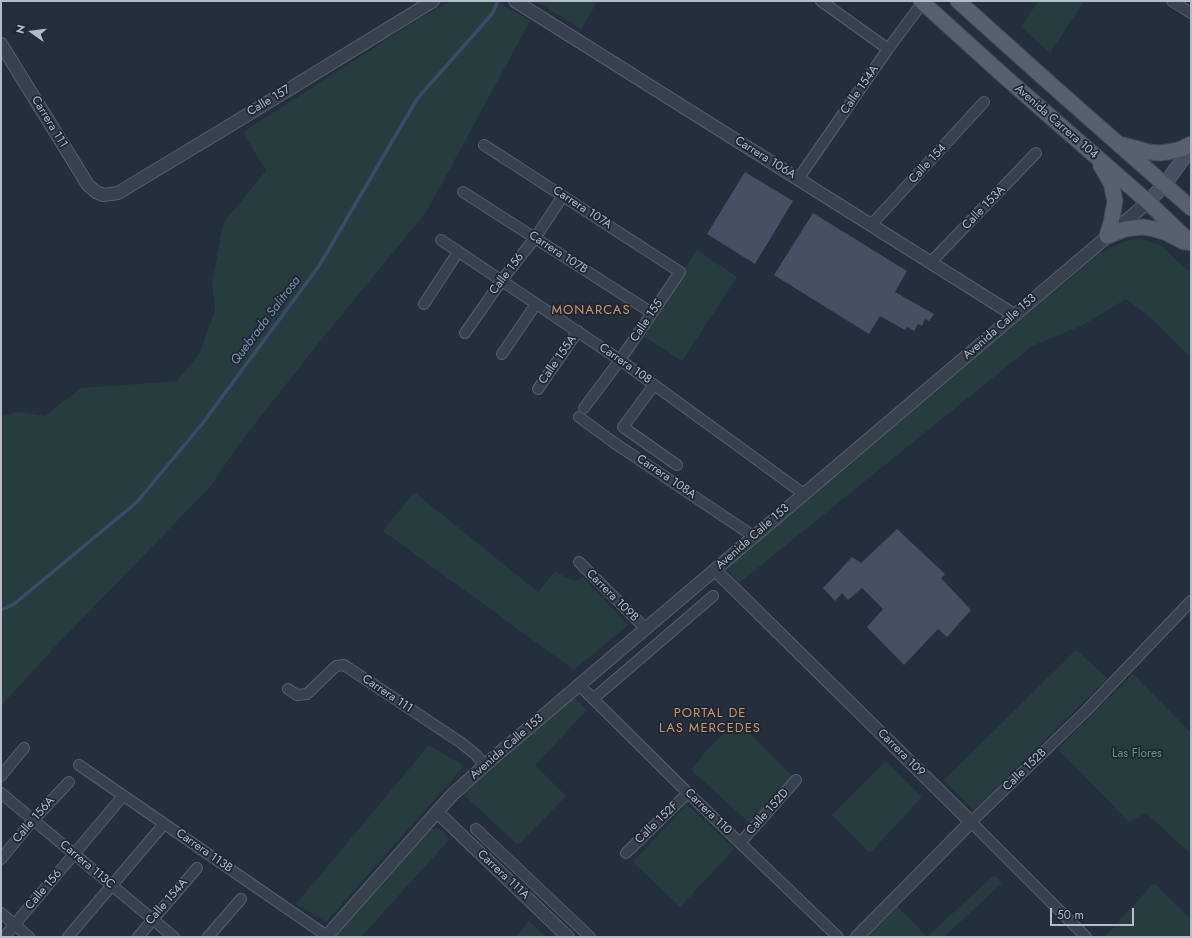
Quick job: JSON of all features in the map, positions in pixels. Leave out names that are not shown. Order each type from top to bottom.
[{"type":"main road","name":"Avenida Carrera 104","points":[[958,1],[1191,208]]},
{"type":"main road","name":"Avenida Carrera 104","points":[[922,2],[1148,202],[1191,243]]},
{"type":"main road","points":[[1117,143],[1149,152],[1159,153],[1181,149],[1191,144]]},
{"type":"main road","name":"Avenida Calle 153","points":[[1148,202],[1165,184],[1191,148]]},
{"type":"main road","points":[[1094,155],[1111,183],[1114,194],[1114,212],[1107,236]]},
{"type":"main road","points":[[1107,236],[1125,229],[1143,227],[1167,233],[1191,247]]},
{"type":"street","name":"Calle 157","points":[[104,195],[118,193],[125,189],[432,1]]},
{"type":"street","name":"Carrera 106A","points":[[516,1],[1014,315]]},
{"type":"street","points":[[821,1],[888,49]]},
{"type":"street","points":[[1172,1],[1191,13]]},
{"type":"street","name":"Calle 154A","points":[[798,179],[922,2]]},
{"type":"street","name":"Carrera 111","points":[[1,44],[88,185],[96,192],[104,195]]},
{"type":"street","name":"Calle 154","points":[[871,225],[984,102]]},
{"type":"street","name":"Carrera 107A","points":[[484,145],[680,272]]},
{"type":"street","name":"Calle 153A","points":[[931,262],[1036,153]]},
{"type":"street","name":"Carrera 107B","points":[[462,192],[652,313]]},
{"type":"street","name":"Calle 156","points":[[465,333],[564,196]]},
{"type":"street","name":"Avenida Calle 153","points":[[326,937],[438,813],[452,795],[485,765],[1148,202]]},
{"type":"street","name":"Carrera 108","points":[[441,240],[620,360],[804,494]]},
{"type":"street","points":[[424,304],[458,252]]},
{"type":"street","name":"Calle 155","points":[[582,413],[680,272]]},
{"type":"street","points":[[502,354],[536,304]]},
{"type":"street","name":"Calle 155A","points":[[538,389],[578,331]]},
{"type":"street","points":[[654,385],[623,427],[677,465]]},
{"type":"street","name":"Carrera 108A","points":[[582,413],[613,442],[753,536]]},
{"type":"street","name":"Carrera 109B","points":[[579,562],[646,629]]},
{"type":"street","name":"Carrera 109","points":[[715,570],[1086,937]]},
{"type":"street","points":[[593,699],[713,596]]},
{"type":"street","name":"Calle 152B","points":[[856,937],[971,822],[1086,711],[1191,600]]},
{"type":"street","name":"Carrera 111","points":[[288,689],[297,695],[307,694],[336,666],[344,665],[460,742],[474,753],[485,765]]},
{"type":"street","name":"Carrera 110","points":[[579,685],[688,793],[838,937]]},
{"type":"street","points":[[1,776],[24,748]]},
{"type":"street","name":"Carrera 113B","points":[[80,766],[326,937]]},
{"type":"street","name":"Calle 152D","points":[[740,843],[796,780]]},
{"type":"street","name":"Calle 156A","points":[[1,858],[68,782]]},
{"type":"street","name":"Carrera 113C","points":[[1,793],[174,937]]},
{"type":"street","name":"Calle 152F","points":[[626,854],[688,793]]},
{"type":"street","name":"Calle 156","points":[[4,937],[123,796]]},
{"type":"street","name":"Carrera 111A","points":[[438,813],[568,937]]},
{"type":"street","points":[[68,937],[164,824]]},
{"type":"street","name":"Carrera 111A","points":[[476,829],[590,937]]},
{"type":"street","name":"Calle 154A","points":[[138,937],[197,868]]},
{"type":"street","points":[[208,937],[241,899]]},
{"type":"street","points":[[1,913],[29,937]]},
{"type":"green space","points":[[450,1],[496,1],[530,21],[427,211],[317,345],[243,439],[209,488],[53,649],[1,706],[1,416],[19,412],[45,416],[81,388],[177,381],[200,353],[215,310],[212,284],[223,223],[266,171],[243,132],[414,22]]},
{"type":"green space","points":[[536,1],[598,1],[581,29]]},
{"type":"green space","points":[[1038,1],[1084,1],[1050,53],[1021,27]]},
{"type":"green space","points":[[1139,238],[1160,245],[1191,273],[1191,358],[1150,317],[1126,299],[1081,326],[1032,346],[739,583],[723,565],[1065,283],[1098,254],[1123,242]]},
{"type":"green space","points":[[697,250],[737,277],[682,361],[642,335]]},
{"type":"green space","points":[[414,492],[538,592],[555,571],[566,578],[577,581],[583,577],[628,625],[574,670],[383,531]]},
{"type":"green space","points":[[1076,650],[1108,678],[974,810],[944,780]]},
{"type":"green space","name":"Las Flores","points":[[1133,674],[1191,733],[1191,854],[1146,813],[1129,822],[1058,749]]},
{"type":"green space","points":[[574,697],[587,710],[535,765],[566,796],[518,845],[463,794]]},
{"type":"green space","points":[[736,720],[796,780],[754,827],[691,770],[706,751]]},
{"type":"green space","points":[[429,745],[464,766],[326,922],[296,904]]},
{"type":"green space","points":[[886,761],[922,797],[870,853],[832,815]]},
{"type":"green space","points":[[687,804],[734,849],[680,907],[633,862]]},
{"type":"green space","points":[[437,828],[445,832],[447,842],[361,937],[334,937],[431,829]]},
{"type":"green space","points":[[994,875],[1002,883],[944,937],[927,937]]},
{"type":"green space","points":[[1154,883],[1191,919],[1191,937],[1104,937]]},
{"type":"green space","points":[[897,906],[927,937],[871,937],[868,935]]},
{"type":"green space","points":[[529,921],[544,935],[546,937],[515,937]]},
{"type":"building","points":[[745,172],[793,201],[755,264],[707,234]]},
{"type":"building","points":[[813,213],[907,271],[895,292],[934,314],[929,321],[925,319],[922,326],[918,324],[914,331],[907,327],[905,330],[880,316],[869,334],[774,275]]},
{"type":"building","points":[[897,529],[945,574],[941,578],[971,610],[947,637],[938,629],[904,665],[867,627],[883,609],[862,588],[848,600],[842,593],[835,601],[823,588],[852,557],[861,563]]},
{"type":"waterway","name":"Quebrada Salitrosa","points":[[1,610],[14,604],[136,503],[202,424],[319,266],[417,99],[492,14],[498,1]]},
{"type":"district","name":"MONARCAS","points":[[591,311]]},
{"type":"district","name":"PORTAL DE LAS MERCEDES","points":[[710,722]]}]
